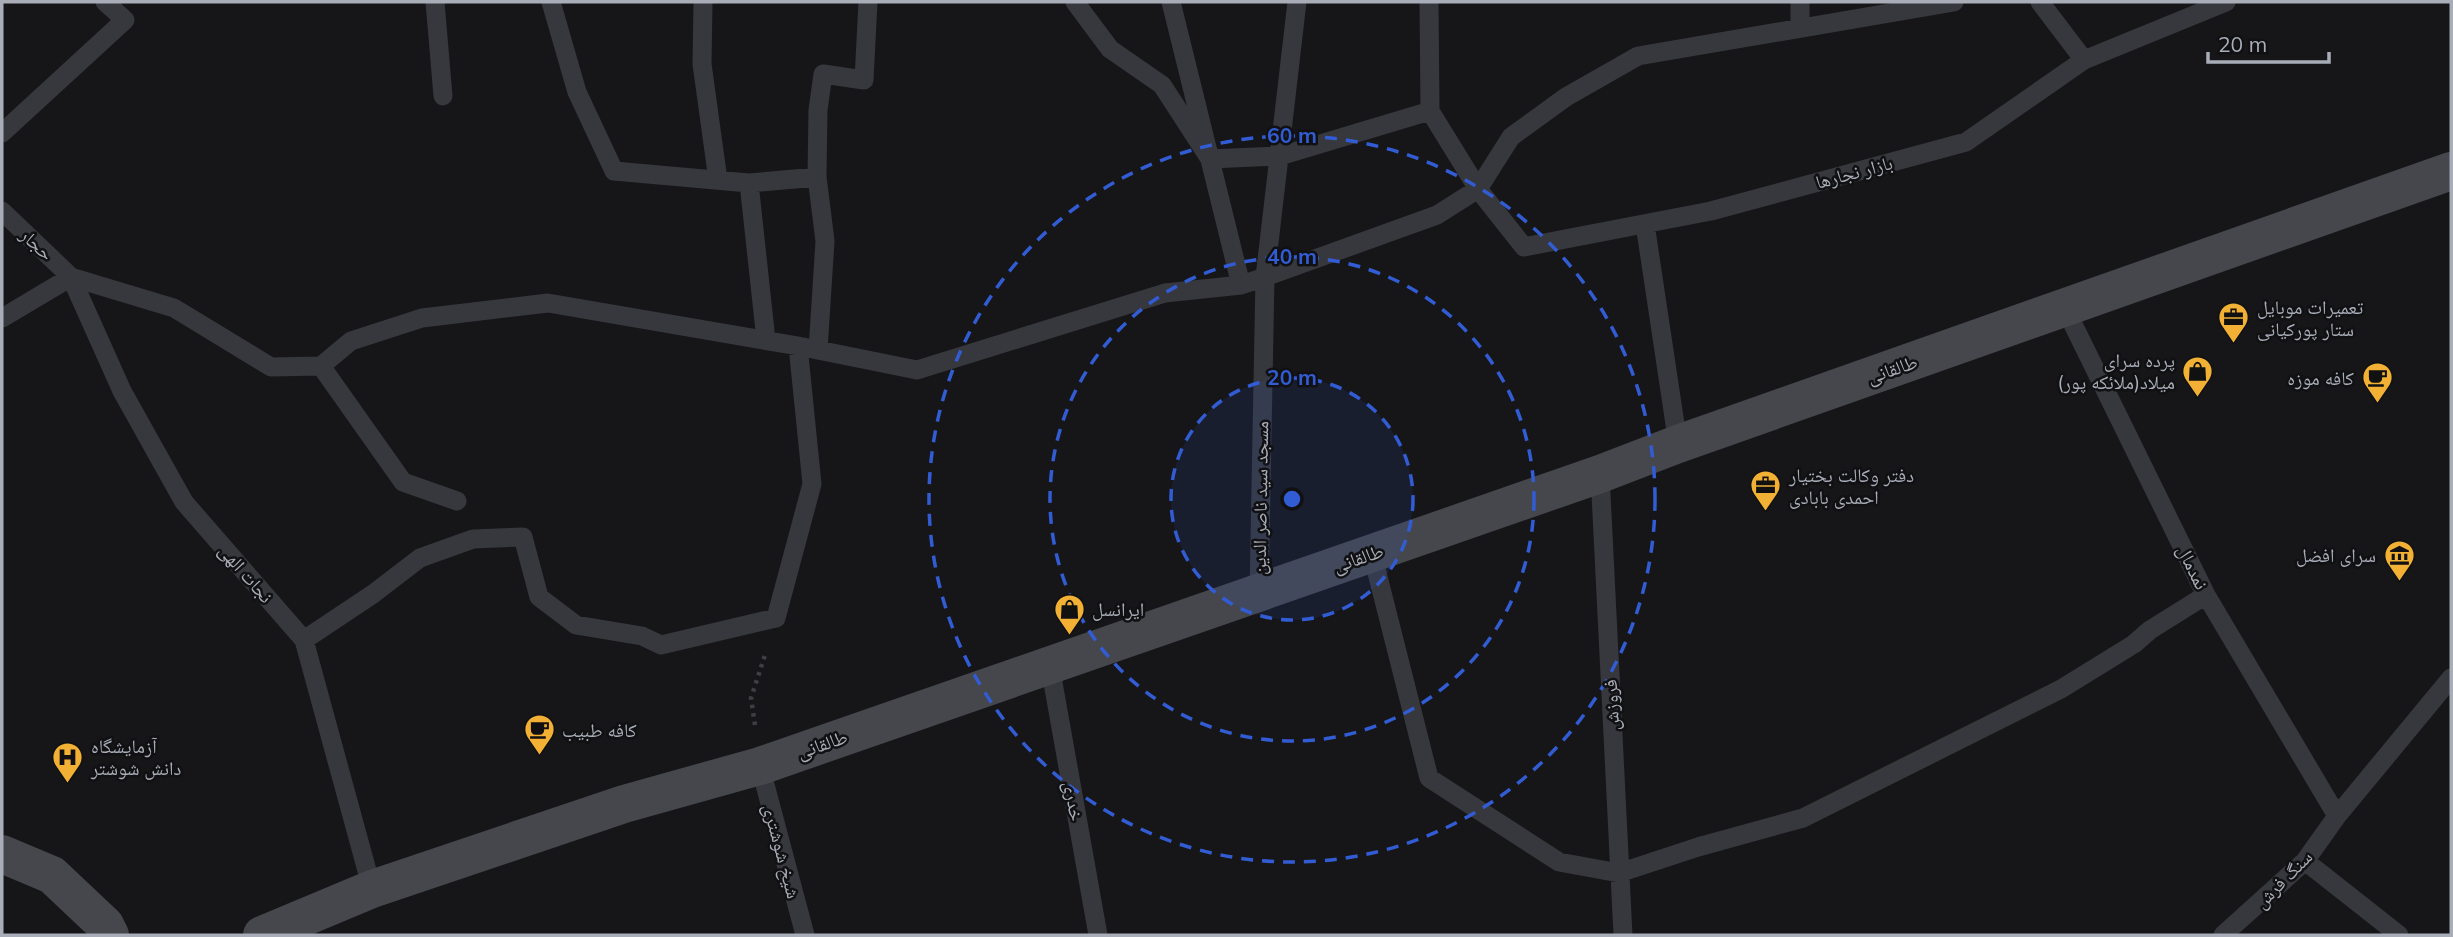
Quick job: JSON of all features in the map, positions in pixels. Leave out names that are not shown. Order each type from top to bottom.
[{"type":"main road","name":"طالقانی","points":[[262,935],[372,889],[624,804],[760,766],[1050,666],[1600,474],[2451,171]]},
{"type":"main road","points":[[2,854],[52,875],[104,925],[110,935]]},
{"type":"lane","points":[[2,133],[125,20],[105,2]]},
{"type":"lane","points":[[435,2],[443,96]]},
{"type":"lane","points":[[551,2],[577,92],[614,171],[749,183],[817,177]]},
{"type":"lane","points":[[703,2],[702,64],[718,180]]},
{"type":"lane","points":[[818,350],[825,241],[817,177],[818,110],[823,74],[864,80],[868,2]]},
{"type":"lane","points":[[1075,2],[1110,50],[1161,85],[1210,159]]},
{"type":"lane","points":[[1171,2],[1241,285]]},
{"type":"lane","name":"مسجد سید ناصر الدین","points":[[1259,592],[1265,277],[1297,2]]},
{"type":"lane","points":[[1429,2],[1430,111],[1478,189]]},
{"type":"lane","points":[[1800,2],[1800,28]]},
{"type":"lane","points":[[2,318],[71,276],[174,308],[271,368],[321,366],[351,341],[422,317],[548,303],[766,340],[917,370],[1165,293],[1241,285],[1437,215],[1478,189],[1511,137],[1566,97],[1638,56],[1954,2]]},
{"type":"lane","points":[[2040,2],[2084,60]]},
{"type":"lane","name":"بازار نجارها","points":[[1478,189],[1524,247],[1712,211],[1966,142],[2084,60],[2219,3]]},
{"type":"lane","points":[[1210,159],[1280,156],[1430,111]]},
{"type":"lane","points":[[749,183],[766,340]]},
{"type":"lane","name":"حجار","points":[[2,211],[71,276]]},
{"type":"lane","points":[[1645,224],[1678,444]]},
{"type":"lane","name":"نجات الهی","points":[[71,276],[122,391],[184,502],[304,640],[372,889]]},
{"type":"lane","name":"نمدمال","points":[[2065,308],[2206,595],[2337,816]]},
{"type":"lane","points":[[304,640],[373,594],[420,558],[473,539],[523,537],[539,597],[576,625],[642,636],[661,645],[776,618],[813,484],[798,346]]},
{"type":"lane","points":[[321,366],[403,482],[457,501]]},
{"type":"lane","name":"فروزش","points":[[1600,474],[1623,935]]},
{"type":"lane","points":[[1373,553],[1429,778],[1559,862],[1619,873],[1803,818],[2061,689],[2206,595]]},
{"type":"lane","name":"خدری","points":[[1050,666],[1098,935]]},
{"type":"lane","name":"سنگ فرش","points":[[2223,935],[2305,861],[2337,816],[2451,678]]},
{"type":"lane","name":"شیخ شوشتری","points":[[760,766],[805,935]]},
{"type":"lane","points":[[2305,861],[2399,935]]},
{"type":"path","points":[[760,766],[751,698],[776,618]]},
{"type":"place","name":"تعمیرات موبایل ستار پورکیانی","points":[[2234,345]]},
{"type":"place","name":"پرده سرای میلاد(ملائکه پور)","points":[[2198,398]]},
{"type":"place","name":"کافه موزه","points":[[2377,405]]},
{"type":"place","name":"دفتر وکالت بختیار احمدی بابادی","points":[[1766,513]]},
{"type":"place","name":"سرای افضل","points":[[2399,582]]},
{"type":"place","name":"ایرانسل","points":[[1069,636]]},
{"type":"place","name":"کافه طبیب","points":[[539,757]]},
{"type":"place","name":"آزمایشگاه دانش شوشتر","points":[[68,784]]}]
